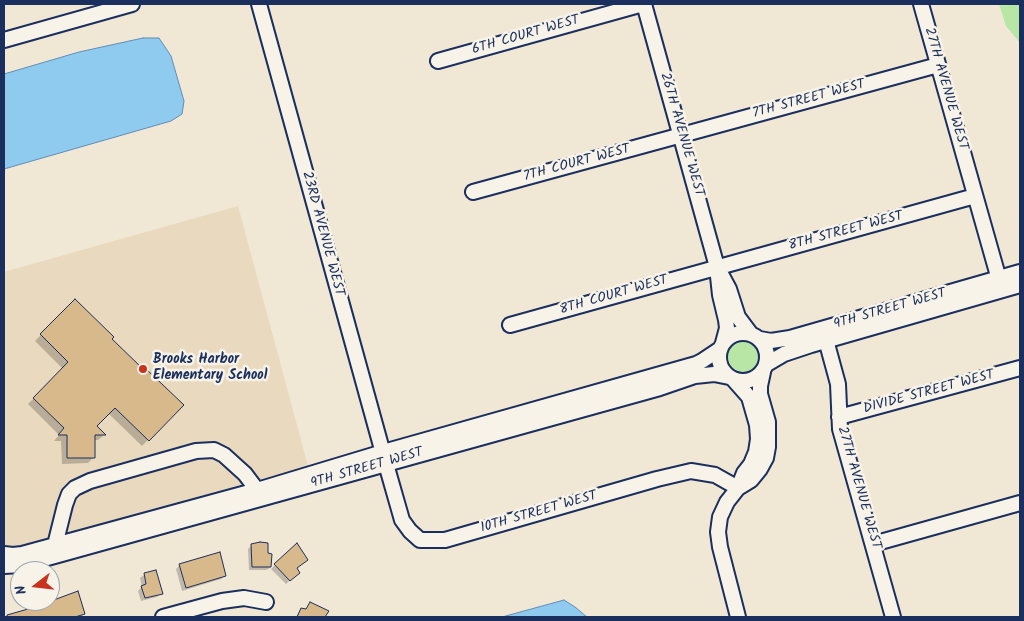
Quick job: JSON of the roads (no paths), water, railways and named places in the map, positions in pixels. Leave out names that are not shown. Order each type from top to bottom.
[{"type":"street","points":[[4,40],[132,4]]},
{"type":"street","name":"23RD AVENUE WEST","points":[[259,4],[384,458]]},
{"type":"street","name":"6TH COURT WEST","points":[[438,61],[644,4]]},
{"type":"street","name":"26TH AVENUE WEST","points":[[644,4],[718,267],[729,289],[738,317],[755,336]]},
{"type":"street","name":"27TH AVENUE WEST","points":[[921,4],[1000,284]]},
{"type":"street","name":"7TH STREET WEST","points":[[681,135],[938,65]]},
{"type":"street","name":"7TH COURT WEST","points":[[473,192],[681,135]]},
{"type":"street","name":"8TH STREET WEST","points":[[718,267],[975,196]]},
{"type":"street","name":"26TH AVENUE WEST","points":[[718,267],[720,295],[726,320],[722,346]]},
{"type":"street","name":"8TH COURT WEST","points":[[510,324],[718,267]]},
{"type":"street","name":"9TH STREET WEST","points":[[765,368],[784,354],[824,335],[1000,284],[1020,272]]},
{"type":"street","name":"9TH STREET WEST","points":[[1000,284],[1020,285]]},
{"type":"street","points":[[738,488],[751,480],[766,458],[768,422],[760,394],[760,386],[767,350],[755,336],[735,334],[722,346],[720,365],[724,372],[748,397],[757,425],[758,439],[756,452],[738,488],[727,502],[720,517],[718,532],[738,617]]},
{"type":"street","name":"9TH STREET WEST","points":[[755,336],[780,340],[824,335]]},
{"type":"street","name":"27TH AVENUE WEST","points":[[824,335],[838,384],[840,429],[893,617]]},
{"type":"street","name":"9TH STREET WEST","points":[[4,566],[22,565],[70,552],[696,364],[722,346]]},
{"type":"street","points":[[732,379],[753,380],[765,368]]},
{"type":"street","name":"DIVIDE STREET WEST","points":[[839,417],[1020,368]]},
{"type":"street","name":"9TH STREET WEST","points":[[4,554],[22,554],[257,490],[660,388],[695,376],[714,374],[732,379]]},
{"type":"street","points":[[54,545],[69,494],[75,488],[90,481],[196,451],[214,450],[224,455],[245,474],[257,490]]},
{"type":"street","name":"10TH STREET WEST","points":[[384,458],[402,520],[420,540],[445,540],[678,474],[703,472],[715,475],[738,488]]},
{"type":"street","points":[[873,544],[1020,503]]},
{"type":"street","points":[[163,617],[222,601],[244,598],[266,602]]},
{"type":"water","points":[[143,38],[159,38],[171,56],[184,101],[182,114],[171,121],[4,169],[4,74],[79,52]]},
{"type":"water","points":[[564,600],[587,617],[502,617]]},
{"type":"place","name":"Brooks Harbor Elementary School","points":[[143,369]]}]
